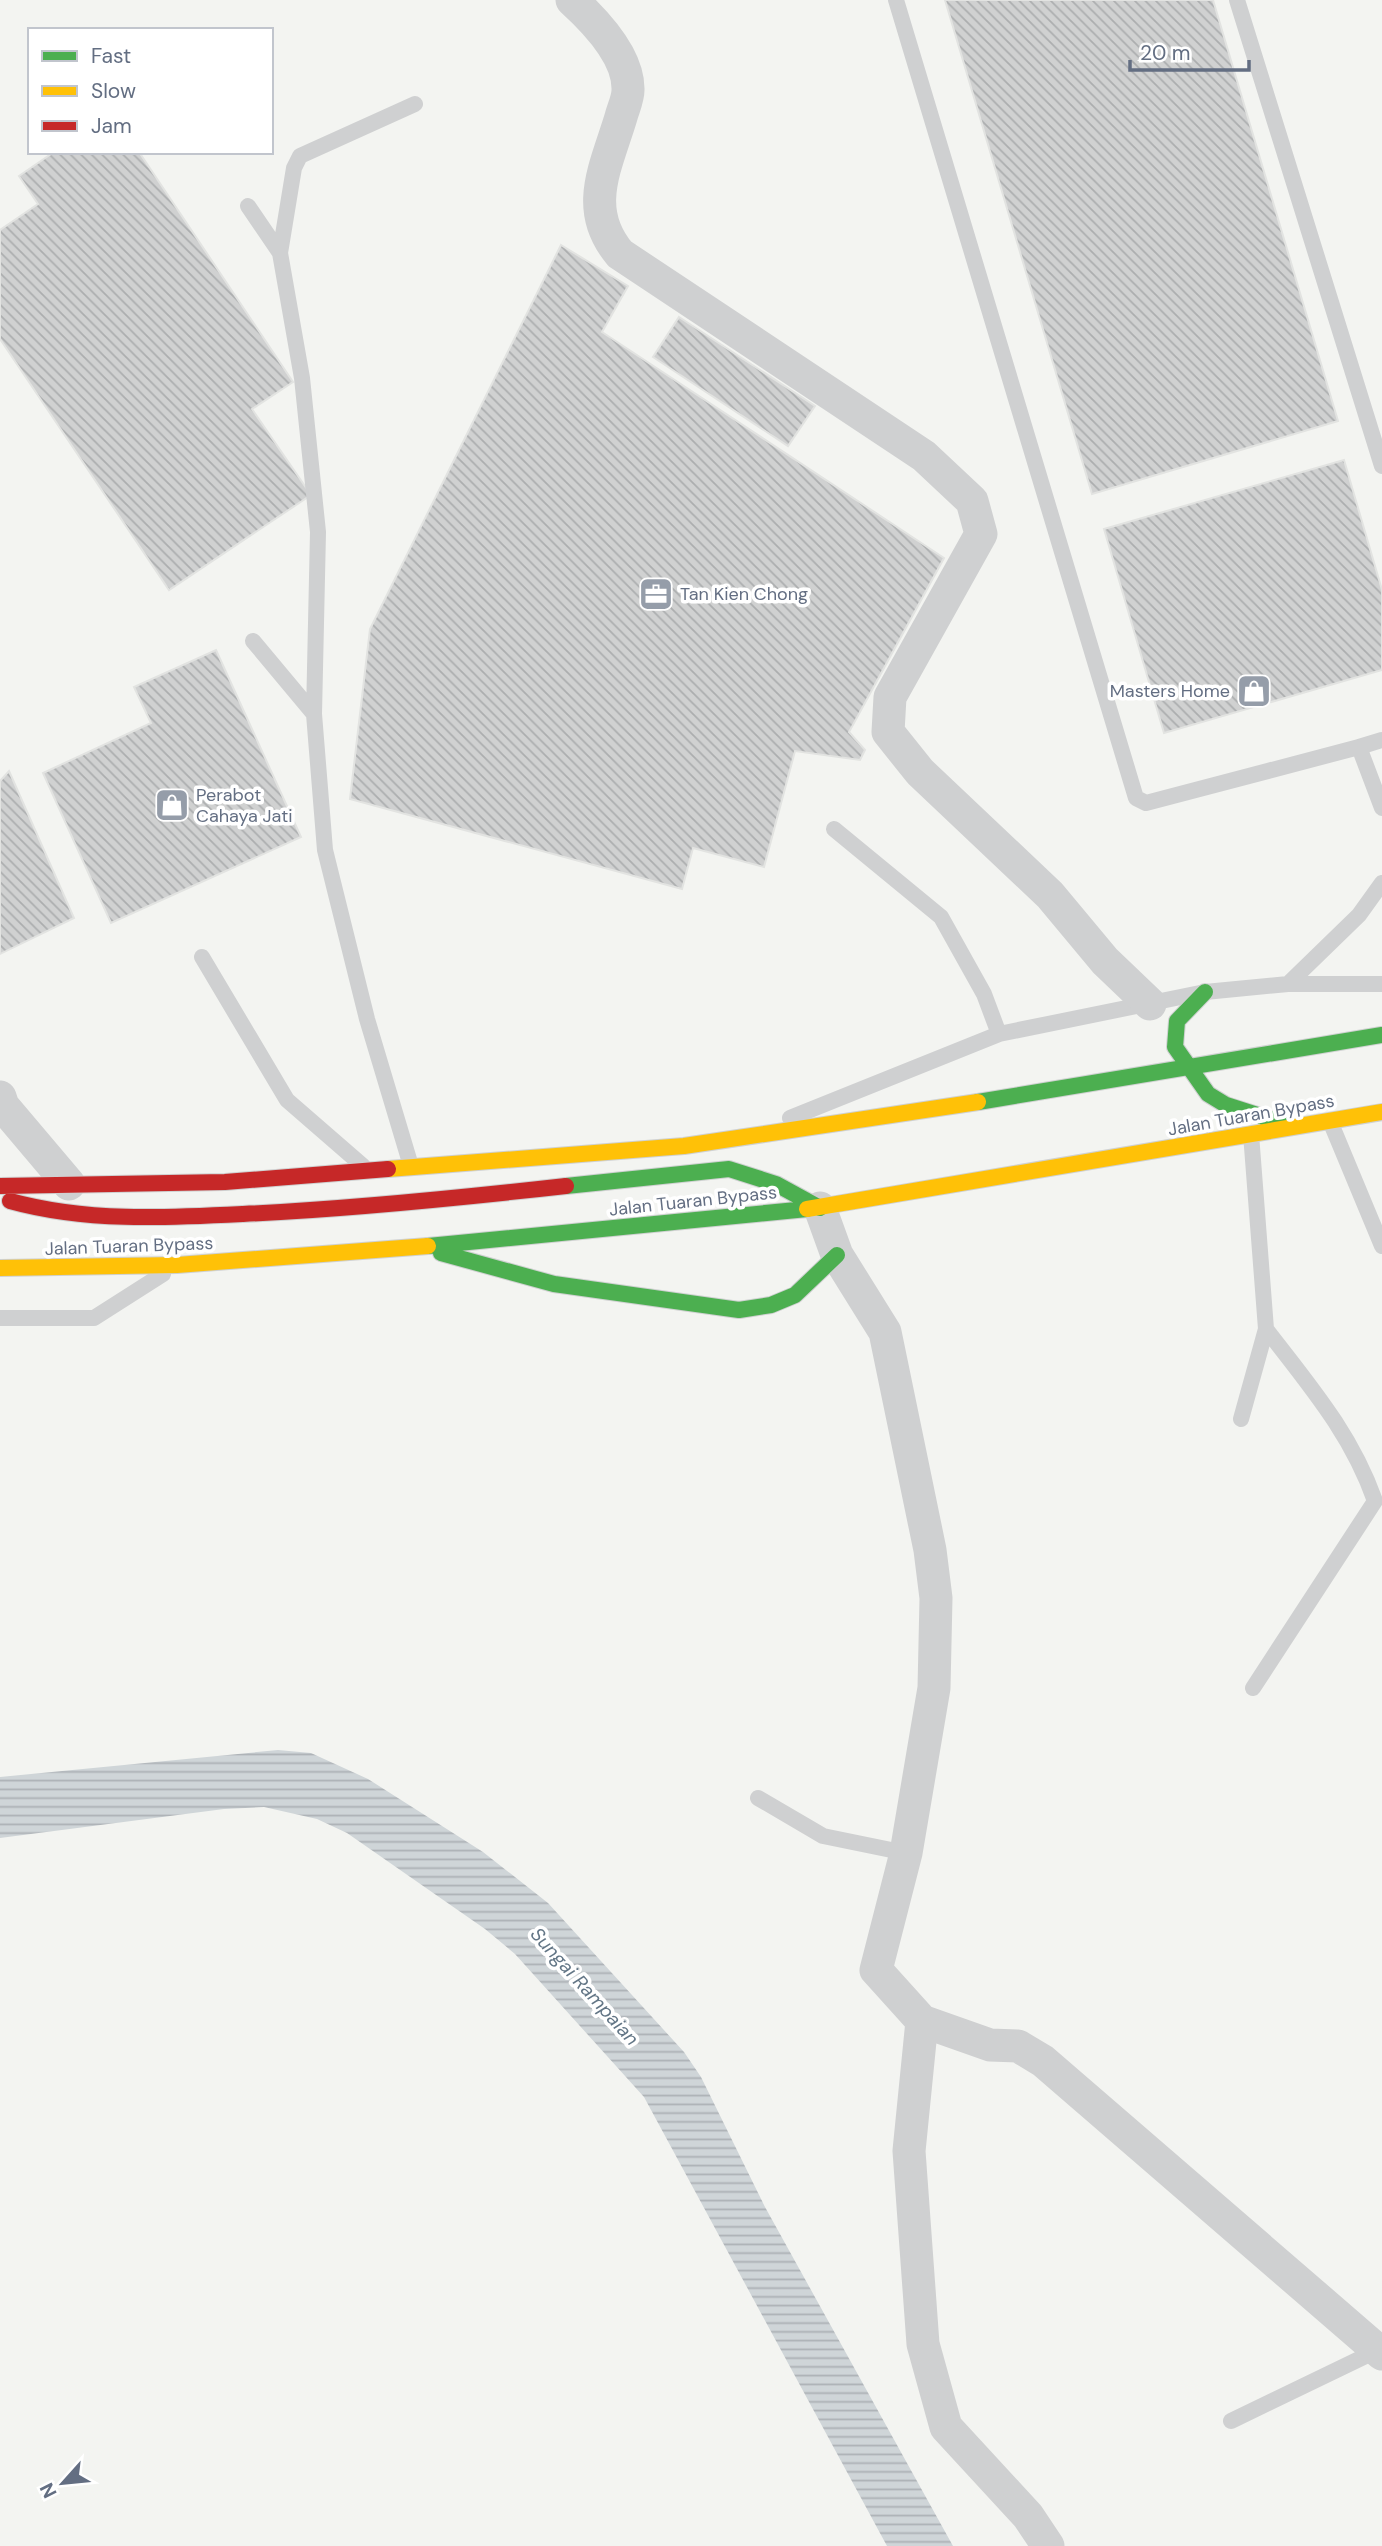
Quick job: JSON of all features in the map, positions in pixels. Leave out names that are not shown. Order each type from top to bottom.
[{"type":"highway","points":[[1205,992],[1177,1021],[1175,1047],[1186,1067],[1208,1094],[1226,1105],[1295,1126]]},
{"type":"highway","points":[[0,1185],[225,1182],[671,1148],[757,1137],[1382,1035]]},
{"type":"highway","name":"Jalan Tuaran Bypass","points":[[0,1268],[177,1265],[422,1247],[820,1209],[1382,1112]]},
{"type":"highway","points":[[0,1198],[32,1209],[121,1219],[330,1211],[729,1169],[780,1183],[820,1209]]},
{"type":"highway","points":[[422,1247],[554,1284],[739,1310],[767,1308],[791,1298],[808,1285],[837,1255]]},
{"type":"street","points":[[572,0],[614,48],[628,91],[602,183],[598,211],[608,241],[620,254],[924,456],[972,501],[981,534],[890,697],[888,732],[920,772],[1051,895],[1105,961],[1150,1004]]},
{"type":"street","points":[[0,1097],[3,1106],[69,1184]]},
{"type":"street","points":[[820,1209],[837,1255],[885,1332],[930,1550],[936,1598],[934,1688],[906,1853],[876,1970],[922,2021],[990,2045],[1018,2046],[1043,2061],[1380,2352]]},
{"type":"street","points":[[922,2021],[909,2151],[923,2344],[946,2427],[1028,2516],[1048,2546]]},
{"type":"lane","points":[[896,0],[1136,798],[1146,803],[1382,740]]},
{"type":"lane","points":[[1237,0],[1382,466]]},
{"type":"lane","points":[[412,1169],[367,1019],[325,850],[314,714],[318,532],[303,378],[280,253],[294,168],[300,156],[415,104]]},
{"type":"lane","points":[[248,205],[280,253]]},
{"type":"lane","points":[[253,641],[314,714]]},
{"type":"lane","points":[[1359,747],[1382,808]]},
{"type":"lane","points":[[834,829],[942,918],[984,994],[999,1034]]},
{"type":"lane","points":[[1288,984],[1359,915],[1382,883]]},
{"type":"lane","points":[[202,957],[286,1100],[369,1172]]},
{"type":"lane","points":[[757,1137],[803,1111],[999,1034],[1205,992],[1288,984],[1382,984]]},
{"type":"lane","points":[[1330,1121],[1382,1245]]},
{"type":"lane","points":[[1241,1419],[1266,1329],[1251,1134]]},
{"type":"lane","points":[[0,1318],[94,1318],[177,1265]]},
{"type":"lane","points":[[1254,1688],[1375,1501],[1361,1463],[1344,1432],[1266,1329]]},
{"type":"lane","points":[[758,1798],[822,1836],[906,1853]]},
{"type":"lane","points":[[1231,2421],[1380,2352]]},
{"type":"water","name":"Sungai Rampaian","points":[[278,1750],[311,1753],[368,1779],[483,1852],[548,1903],[684,2052],[701,2077],[765,2207],[953,2546],[887,2546],[644,2097],[515,1954],[485,1929],[347,1833],[317,1819],[264,1807],[224,1809],[0,1838],[0,1777]]},
{"type":"building","points":[[945,0],[1213,0],[1338,421],[1092,494]]},
{"type":"building","points":[[51,154],[140,154],[293,382],[252,409],[311,495],[169,590],[0,339],[0,230],[38,204],[19,176]]},
{"type":"building","name":"Tan Kien Chong","points":[[561,245],[628,286],[602,332],[944,558],[849,732],[865,750],[860,760],[795,751],[764,867],[693,848],[682,889],[350,799],[370,629]]},
{"type":"building","points":[[679,317],[815,406],[788,446],[653,357]]},
{"type":"building","points":[[1344,460],[1382,590],[1382,670],[1164,733],[1104,529]]},
{"type":"building","name":"Perabot Cahaya Jati","points":[[216,650],[301,837],[111,923],[43,773],[151,723],[134,687]]},
{"type":"building","points":[[9,771],[74,918],[0,954],[0,781]]},
{"type":"traffic: fast","points":[[1205,992],[1177,1021],[1175,1047],[1208,1094],[1226,1105],[1286,1124]]},
{"type":"traffic: fast","points":[[978,1102],[1382,1035]]},
{"type":"traffic: fast","points":[[566,1186],[729,1169],[776,1184],[820,1208]]},
{"type":"traffic: fast","points":[[428,1246],[807,1209]]},
{"type":"traffic: fast","points":[[441,1253],[554,1284],[739,1310],[771,1305],[795,1295],[837,1255]]},
{"type":"traffic: slow","points":[[388,1169],[684,1146],[978,1102]]},
{"type":"traffic: slow","points":[[807,1209],[1382,1112]]},
{"type":"traffic: slow","points":[[0,1268],[177,1265],[428,1246]]},
{"type":"traffic: jam","points":[[0,1186],[225,1182],[388,1169]]},
{"type":"traffic: jam","points":[[10,1201],[39,1208],[96,1215],[184,1217],[364,1206],[566,1186]]},
{"type":"place","name":"Tan Kien Chong","points":[[656,594]]},
{"type":"place","name":"Masters Home","points":[[1254,691]]},
{"type":"place","name":"Perabot Cahaya Jati","points":[[172,805]]}]
